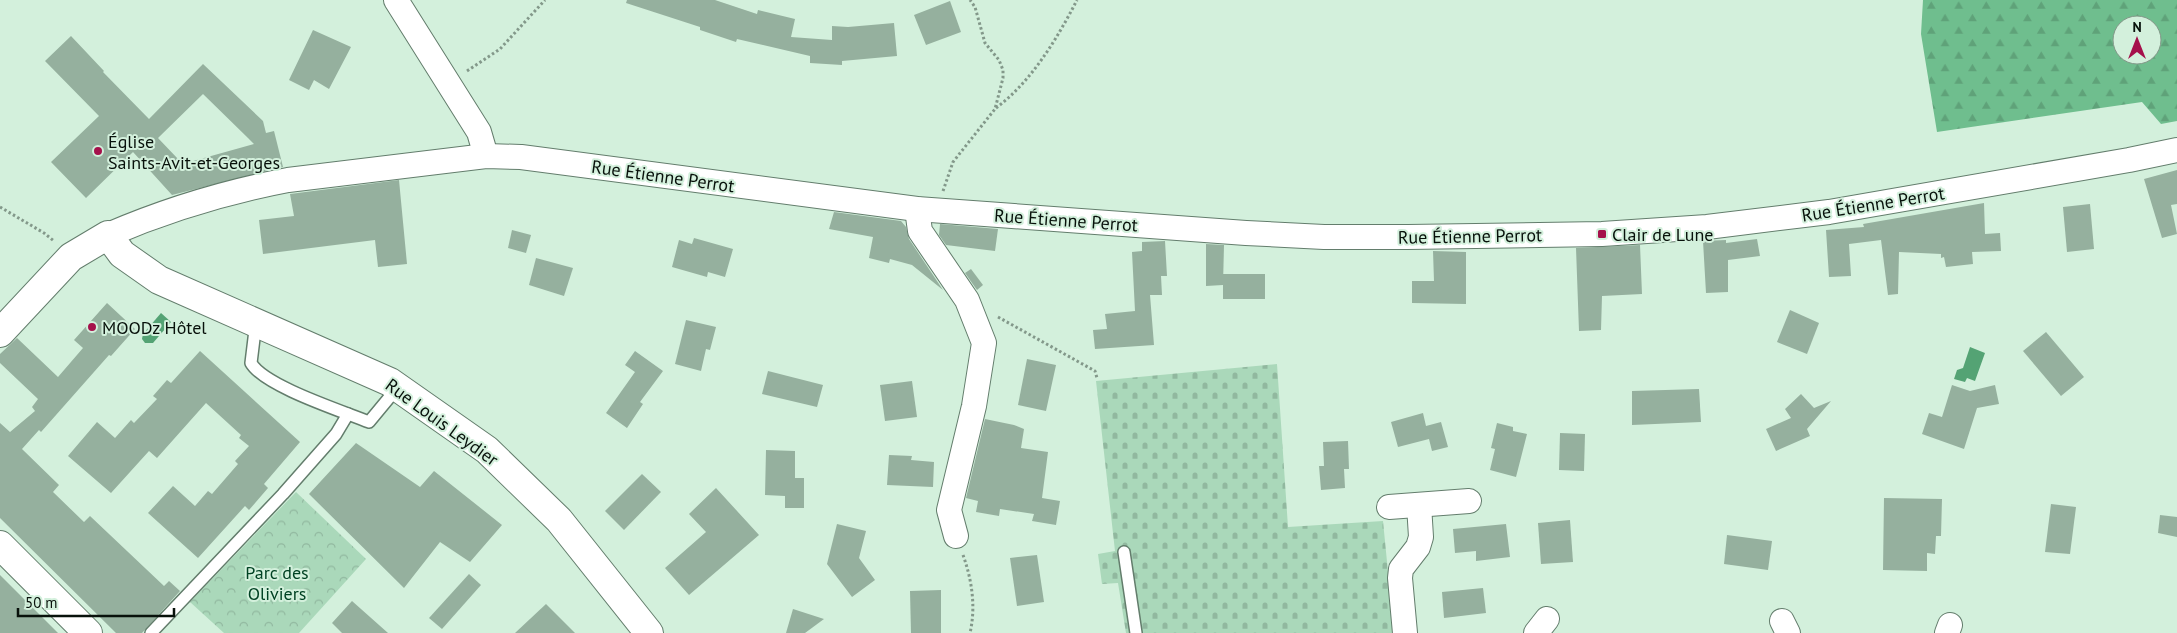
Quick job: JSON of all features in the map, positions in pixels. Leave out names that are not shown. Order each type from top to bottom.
[{"type":"street","points":[[396,0],[479,132],[486,156]]},
{"type":"street","name":"Rue Étienne Perrot","points":[[0,333],[71,256],[108,235],[155,214],[256,186],[288,180],[486,156],[560,161],[790,194],[927,209],[1324,237],[1602,234],[1706,227],[1828,212],[2120,162],[2177,150]]},
{"type":"street","points":[[927,209],[920,231],[967,300],[984,343],[974,406],[949,510],[956,536]]},
{"type":"street","name":"Rue Louis Leydier","points":[[108,235],[122,254],[158,280],[390,382],[486,450],[559,520],[649,633]]},
{"type":"street","points":[[1389,507],[1468,501]]},
{"type":"street","points":[[1405,633],[1401,569],[1418,546],[1421,537],[1419,505]]},
{"type":"street","points":[[0,545],[88,633]]},
{"type":"lane","points":[[256,322],[251,363],[254,369],[269,381],[369,422],[398,387]]},
{"type":"lane","points":[[152,633],[283,494],[336,434],[348,414]]},
{"type":"lane","points":[[1124,552],[1136,633]]},
{"type":"path","points":[[448,84],[500,49],[545,0]]},
{"type":"path","points":[[970,0],[975,6],[985,43],[999,60],[1003,70],[1003,78],[995,109]]},
{"type":"path","points":[[927,209],[953,162],[995,109],[1009,98],[1040,60],[1077,0]]},
{"type":"path","points":[[0,207],[44,233],[71,256]]},
{"type":"path","points":[[973,314],[992,314],[1095,371],[1096,378]]},
{"type":"path","points":[[956,536],[965,561],[973,600],[974,618],[970,633]]},
{"type":"green space","points":[[1923,0],[2177,0],[2177,121],[2161,124],[2142,102],[1937,132],[1921,34]]},
{"type":"green space","points":[[1277,364],[1288,527],[1383,521],[1394,633],[1126,633],[1118,583],[1102,584],[1098,554],[1115,551],[1096,381]]},
{"type":"green space","name":"Parc des Oliviers","points":[[296,492],[366,559],[299,633],[224,633],[190,602]]},
{"type":"shaded area","points":[[161,313],[171,322],[153,343],[145,343],[142,339],[143,334]]},
{"type":"shaded area","points":[[1970,347],[1985,353],[1975,381],[1967,378],[1965,382],[1954,379],[1957,370],[1963,368]]},
{"type":"building","points":[[627,0],[715,0],[757,14],[758,10],[795,19],[791,37],[832,40],[832,26],[848,27],[894,23],[897,56],[842,61],[842,65],[810,63],[810,56],[737,39],[736,42],[700,30],[700,27],[626,3]]},
{"type":"building","points":[[950,1],[961,32],[926,45],[914,15]]},
{"type":"building","points":[[313,30],[351,47],[329,89],[314,80],[309,90],[289,80]]},
{"type":"building","points":[[71,36],[149,119],[203,64],[263,121],[266,133],[274,131],[283,167],[172,195],[133,152],[86,198],[51,162],[99,116],[45,61]],"holes":[[[203,94],[254,144],[186,163],[178,159],[158,138]]]},
{"type":"building","points":[[2177,170],[2177,204],[2171,205],[2177,234],[2162,238],[2144,179]]},
{"type":"building","points":[[399,180],[407,264],[378,267],[375,240],[263,254],[259,220],[294,216],[290,194]]},
{"type":"building","points":[[1984,203],[1985,234],[2000,233],[2001,251],[1972,252],[1973,264],[1946,267],[1944,257],[1941,258],[1941,254],[1899,252],[1898,294],[1888,295],[1881,240],[1849,244],[1851,276],[1829,277],[1826,230],[1864,227],[1863,224]]},
{"type":"building","points":[[2090,204],[2094,249],[2067,252],[2063,207]]},
{"type":"building","points":[[834,212],[901,221],[906,227],[909,239],[943,290],[912,265],[890,259],[889,263],[869,258],[873,237],[829,229]]},
{"type":"building","points":[[940,224],[998,229],[995,251],[946,245],[939,235]]},
{"type":"building","points":[[512,230],[531,235],[526,253],[508,248]]},
{"type":"building","points":[[694,238],[733,249],[725,277],[708,272],[707,277],[672,267],[679,240],[692,244]]},
{"type":"building","points":[[1757,239],[1760,256],[1728,260],[1728,292],[1706,293],[1703,241],[1726,240],[1726,243]]},
{"type":"building","points":[[1165,241],[1167,276],[1161,276],[1162,295],[1150,295],[1154,345],[1095,349],[1093,330],[1107,329],[1105,314],[1135,311],[1132,252],[1142,251],[1142,242]]},
{"type":"building","points":[[1206,244],[1224,245],[1223,285],[1206,286]]},
{"type":"building","points":[[1640,245],[1642,294],[1602,296],[1601,330],[1579,331],[1576,248]]},
{"type":"building","points":[[1433,251],[1466,252],[1466,304],[1412,303],[1412,281],[1434,281]]},
{"type":"building","points":[[536,258],[573,268],[564,296],[529,285]]},
{"type":"building","points":[[971,269],[983,285],[977,290],[965,273]]},
{"type":"building","points":[[1223,274],[1265,274],[1265,299],[1223,299]]},
{"type":"building","points":[[107,303],[135,329],[111,356],[109,355],[41,432],[39,430],[22,449],[59,485],[53,492],[84,522],[90,516],[164,586],[169,581],[180,591],[142,633],[116,633],[0,518],[0,423],[10,432],[35,411],[32,407],[38,399],[0,363],[0,354],[17,338],[58,377],[83,348],[74,340]]},
{"type":"building","points":[[1790,310],[1819,323],[1807,354],[1777,342]]},
{"type":"building","points":[[686,320],[716,327],[710,350],[706,349],[701,371],[675,364]]},
{"type":"building","points":[[2046,332],[2084,377],[2061,396],[2023,351]]},
{"type":"building","points":[[200,351],[300,442],[264,484],[268,488],[249,510],[245,506],[198,558],[148,513],[173,486],[195,506],[208,491],[212,494],[238,464],[235,461],[249,446],[239,438],[241,435],[206,403],[157,458],[149,451],[111,493],[68,456],[97,422],[115,438],[131,420],[134,423],[157,399],[153,396],[167,380],[171,383]]},
{"type":"building","points":[[635,351],[663,371],[640,402],[643,404],[627,428],[606,413],[635,372],[625,365]]},
{"type":"building","points":[[1027,359],[1056,365],[1046,411],[1018,405]]},
{"type":"building","points":[[768,371],[823,385],[817,407],[762,394]]},
{"type":"building","points":[[912,381],[917,417],[885,421],[880,385]]},
{"type":"building","points":[[1952,385],[1970,391],[1995,385],[1999,404],[1977,408],[1964,449],[1922,434],[1929,413],[1942,417]]},
{"type":"building","points":[[1699,389],[1701,422],[1632,425],[1632,391]]},
{"type":"building","points":[[1801,394],[1814,408],[1831,401],[1807,429],[1810,436],[1776,451],[1766,429],[1791,418],[1785,409]]},
{"type":"building","points":[[1423,413],[1426,426],[1441,422],[1448,447],[1432,451],[1429,439],[1398,447],[1391,422]]},
{"type":"building","points":[[985,419],[1024,429],[1021,448],[1048,452],[1042,498],[1060,501],[1056,525],[1032,521],[1034,514],[1000,509],[999,516],[976,512],[978,501],[966,498]]},
{"type":"building","points":[[1497,423],[1513,427],[1513,431],[1527,434],[1516,477],[1490,470],[1495,449],[1491,448]]},
{"type":"building","points":[[1560,433],[1585,434],[1584,471],[1559,470]]},
{"type":"building","points":[[1348,441],[1349,469],[1344,469],[1345,488],[1321,490],[1319,466],[1324,466],[1323,442]]},
{"type":"building","points":[[356,443],[420,487],[434,471],[502,525],[470,562],[440,542],[404,588],[309,494]]},
{"type":"building","points":[[766,450],[795,451],[795,478],[804,478],[804,508],[785,508],[785,496],[765,495]]},
{"type":"building","points":[[889,455],[912,456],[911,460],[934,462],[933,487],[887,485]]},
{"type":"building","points":[[642,474],[661,492],[624,530],[605,511]]},
{"type":"building","points":[[716,488],[759,535],[689,595],[665,568],[706,532],[689,514]]},
{"type":"building","points":[[1884,498],[1942,499],[1941,536],[1936,536],[1935,554],[1927,553],[1927,571],[1883,570]]},
{"type":"building","points":[[2051,504],[2076,507],[2070,554],[2045,552]]},
{"type":"building","points":[[2160,515],[2177,517],[2177,537],[2158,533]]},
{"type":"building","points":[[1570,520],[1573,562],[1541,564],[1538,523]]},
{"type":"building","points":[[837,524],[866,531],[859,558],[875,580],[852,597],[827,564]]},
{"type":"building","points":[[1506,524],[1510,557],[1476,561],[1476,551],[1455,553],[1453,529]]},
{"type":"building","points":[[1727,535],[1772,541],[1768,570],[1724,564]]},
{"type":"building","points":[[1037,555],[1044,602],[1017,606],[1010,558]]},
{"type":"building","points":[[469,574],[481,585],[442,629],[429,618]]},
{"type":"building","points":[[0,575],[58,633],[0,633]]},
{"type":"building","points":[[1483,588],[1486,613],[1444,618],[1442,592]]},
{"type":"building","points":[[941,590],[941,633],[911,633],[910,591]]},
{"type":"building","points":[[352,601],[388,633],[342,633],[332,623]]},
{"type":"building","points":[[546,604],[575,633],[515,633]]},
{"type":"building","points":[[793,609],[824,619],[805,633],[786,633]]},
{"type":"place","name":"Église Saints-Avit-et-Georges","points":[[98,151]]},
{"type":"place","name":"Clair de Lune","points":[[1602,234]]},
{"type":"place","name":"MOODz Hôtel","points":[[92,327]]}]
